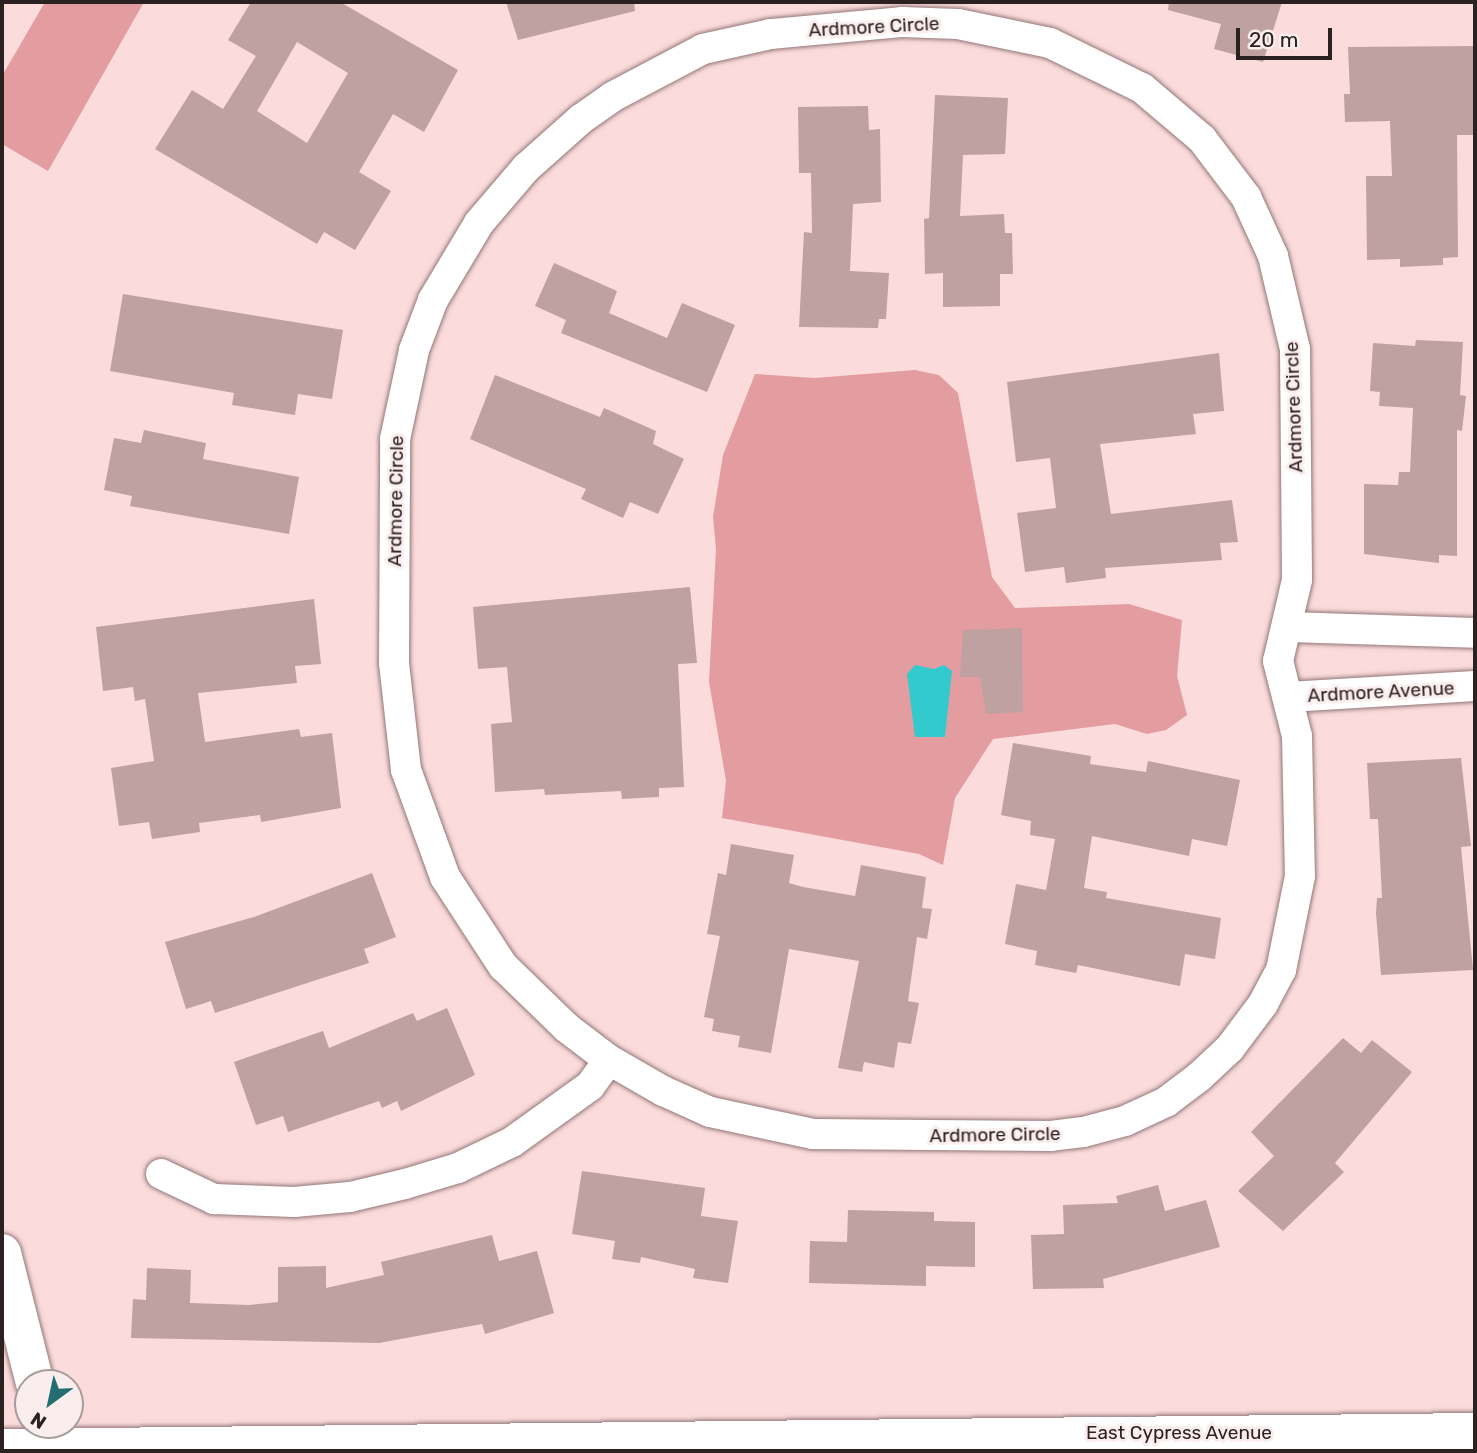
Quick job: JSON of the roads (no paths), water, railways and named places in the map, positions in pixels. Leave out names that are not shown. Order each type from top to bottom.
[{"type":"main road","points":[[2,1253],[31,1369]]},
{"type":"main road","name":"East Cypress Avenue","points":[[84,1437],[471,1447],[1162,1442],[1475,1432]]},
{"type":"main road","name":"East Cypress Avenue","points":[[2,1448],[35,1439]]},
{"type":"street","name":"Ardmore Circle","points":[[902,22],[958,24],[1050,43],[1142,88],[1202,139],[1246,197],[1273,256],[1295,349],[1297,580],[1287,627],[1278,661],[1297,736],[1300,876],[1281,970],[1263,1004],[1230,1048],[1166,1102],[1125,1121],[1051,1136],[813,1134],[710,1112],[609,1060],[538,1005],[503,966],[445,877],[406,770],[394,663],[395,439],[414,350],[428,313],[479,223],[526,168],[612,97],[703,49],[771,34],[902,22]]},
{"type":"street","points":[[1287,627],[1475,633]]},
{"type":"street","name":"Ardmore Avenue","points":[[1288,697],[1475,686]]},
{"type":"street","points":[[160,1174],[214,1199],[294,1202],[350,1197],[394,1187],[458,1168],[512,1142],[590,1086],[609,1060]]},
{"type":"water","points":[[915,665],[934,669],[944,665],[952,671],[945,737],[915,737],[907,674]]}]
